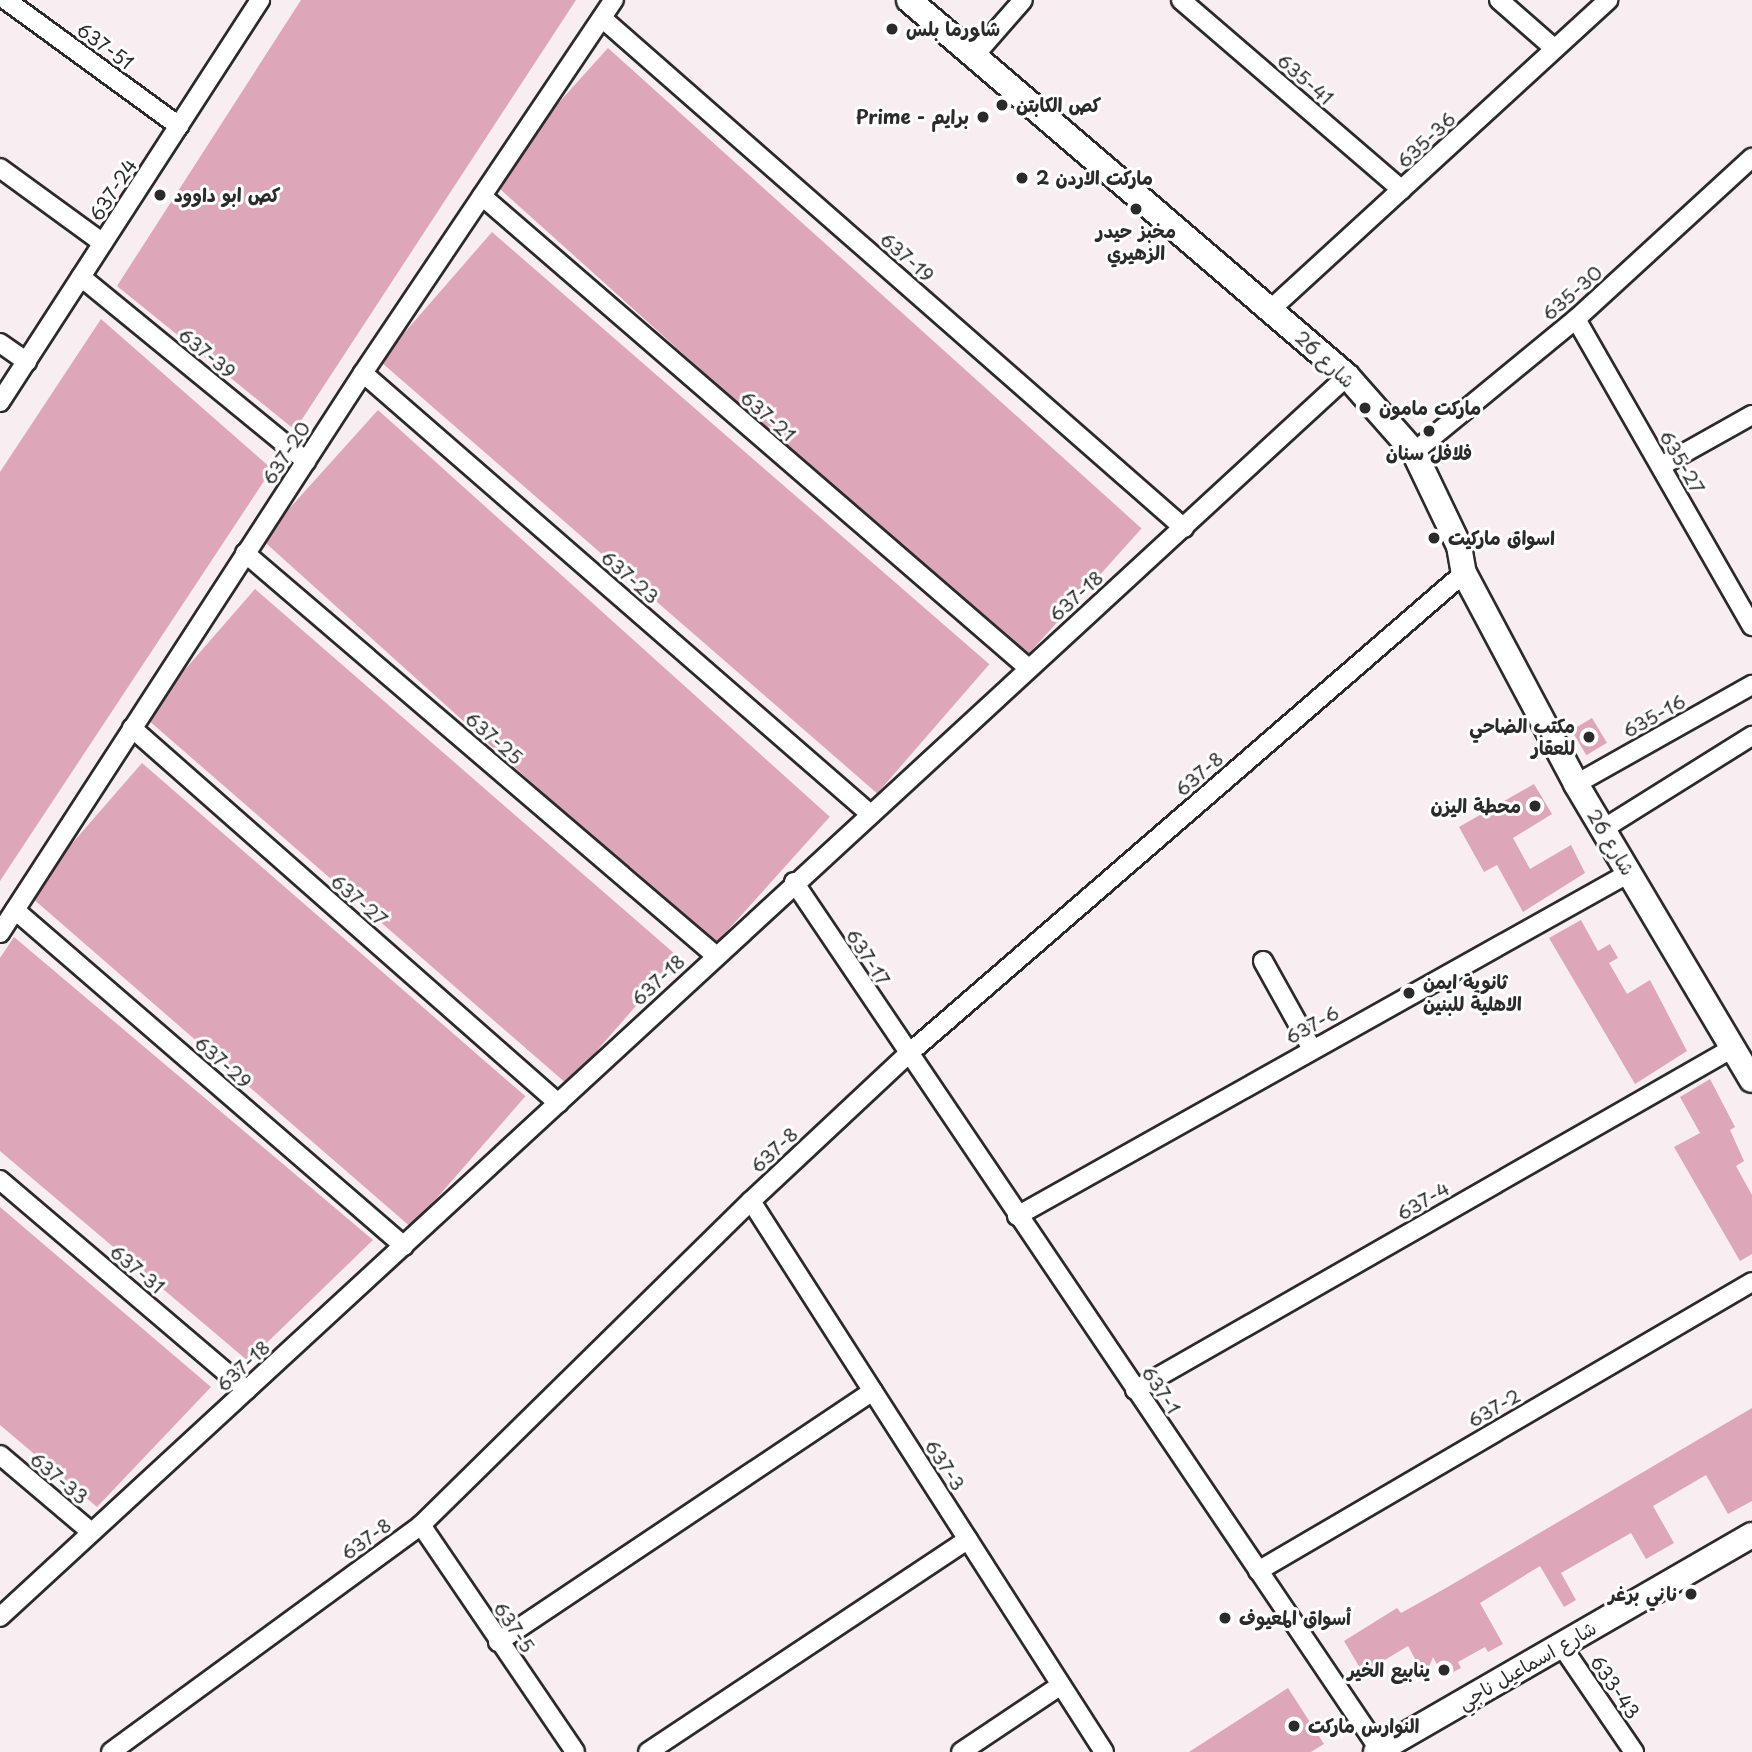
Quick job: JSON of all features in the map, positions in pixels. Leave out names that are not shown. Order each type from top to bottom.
[{"type":"street","name":"637-51","points":[[6,0],[179,126]]},
{"type":"street","name":"637-20","points":[[0,933],[363,373],[614,0]]},
{"type":"street","name":"شارع 26","points":[[909,0],[1347,376],[1414,452],[1458,546],[1464,573],[1576,784],[1752,1080]]},
{"type":"street","points":[[974,56],[1023,0]]},
{"type":"street","name":"635-41","points":[[1181,0],[1402,190]]},
{"type":"street","points":[[1499,0],[1555,49]]},
{"type":"street","name":"635-36","points":[[1270,310],[1608,0]]},
{"type":"street","name":"637-24","points":[[0,402],[179,126],[254,2]]},
{"type":"street","name":"637-19","points":[[602,18],[1184,528]]},
{"type":"street","name":"635-30","points":[[1414,452],[1576,318],[1752,158]]},
{"type":"street","points":[[0,168],[103,243]]},
{"type":"street","name":"637-21","points":[[482,196],[1027,667]]},
{"type":"street","name":"637-39","points":[[81,277],[306,461]]},
{"type":"street","name":"635-27","points":[[1576,318],[1752,625]]},
{"type":"street","points":[[0,343],[27,362]]},
{"type":"street","name":"637-23","points":[[363,373],[869,813]]},
{"type":"street","name":"637-18","points":[[0,1617],[1027,667],[1184,528],[1347,376]]},
{"type":"street","points":[[1661,466],[1752,415]]},
{"type":"street","name":"637-25","points":[[246,553],[715,955]]},
{"type":"street","name":"637-8","points":[[111,1752],[421,1525],[751,1201],[907,1055],[1464,573]]},
{"type":"street","name":"635-16","points":[[1576,784],[1752,684]]},
{"type":"street","name":"637-27","points":[[132,727],[558,1103]]},
{"type":"street","points":[[1603,829],[1752,736]]},
{"type":"street","name":"637-6","points":[[1017,1216],[1629,873]]},
{"type":"street","name":"637-17","points":[[794,882],[907,1055]]},
{"type":"street","name":"637-29","points":[[15,910],[404,1246]]},
{"type":"street","points":[[1263,961],[1312,1049]]},
{"type":"street","name":"637-4","points":[[1135,1390],[1733,1048]]},
{"type":"street","name":"637-1","points":[[907,1055],[1379,1751]]},
{"type":"street","name":"637-31","points":[[0,1180],[247,1390]]},
{"type":"street","name":"637-3","points":[[751,1201],[1104,1752]]},
{"type":"street","name":"637-2","points":[[1258,1571],[1752,1282]]},
{"type":"street","points":[[498,1642],[873,1391]]},
{"type":"street","name":"637-33","points":[[0,1455],[91,1532]]},
{"type":"street","name":"637-5","points":[[421,1525],[575,1752]]},
{"type":"street","name":"شارع اسماعيل ناجي","points":[[1379,1751],[1752,1535]]},
{"type":"street","points":[[648,1752],[968,1539]]},
{"type":"street","name":"633-43","points":[[1561,1645],[1634,1752]]},
{"type":"street","points":[[961,1752],[1061,1685]]},
{"type":"building","points":[[301,0],[576,0],[295,430],[117,286]]},
{"type":"building","points":[[608,48],[1142,528],[1023,660],[490,180]]},
{"type":"building","points":[[492,232],[989,664],[877,793],[380,361]]},
{"type":"building","points":[[101,319],[272,469],[0,881],[0,472]]},
{"type":"building","points":[[378,410],[830,817],[713,946],[262,539]]},
{"type":"building","points":[[255,589],[678,957],[568,1085],[144,717]]},
{"type":"building","points":[[1592,718],[1607,743],[1586,755],[1571,730]]},
{"type":"building","points":[[142,763],[525,1096],[411,1228],[28,894]]},
{"type":"building","points":[[1534,784],[1552,814],[1513,838],[1530,869],[1571,845],[1585,873],[1523,912],[1497,865],[1484,872],[1459,827]]},
{"type":"building","points":[[1581,920],[1598,951],[1610,944],[1618,958],[1609,963],[1627,994],[1650,980],[1687,1051],[1635,1084],[1549,938]]},
{"type":"building","points":[[14,937],[373,1240],[248,1361],[0,1151],[0,958]]},
{"type":"building","points":[[1710,1079],[1735,1127],[1730,1130],[1744,1161],[1736,1166],[1752,1195],[1752,1254],[1740,1261],[1674,1147],[1700,1133],[1680,1097]]},
{"type":"building","points":[[0,1207],[211,1387],[97,1507],[0,1425]]},
{"type":"building","points":[[1752,1408],[1752,1501],[1728,1514],[1706,1475],[1653,1506],[1674,1543],[1646,1559],[1631,1533],[1561,1573],[1576,1600],[1564,1607],[1540,1566],[1480,1603],[1503,1644],[1488,1652],[1485,1647],[1458,1662],[1461,1668],[1444,1677],[1433,1657],[1425,1677],[1408,1646],[1363,1673],[1344,1641],[1397,1608],[1401,1613],[1446,1588]]},
{"type":"building","points":[[1288,1688],[1324,1744],[1311,1752],[1189,1752]]},
{"type":"place","name":"شاورما بلس","points":[[892,29]]},
{"type":"place","name":"كص الكابتن","points":[[1002,105]]},
{"type":"place","name":"Prime - برايم","points":[[983,117]]},
{"type":"place","name":"ماركت الاردن 2","points":[[1022,178]]},
{"type":"place","name":"كص ابو داوود","points":[[160,195]]},
{"type":"place","name":"مخبز حيدر الزهيري","points":[[1136,209]]},
{"type":"place","name":"ماركت مامون","points":[[1365,408]]},
{"type":"place","name":"فلافل سنان","points":[[1429,431]]},
{"type":"place","name":"اسواق ماركيت","points":[[1434,538]]},
{"type":"place","name":"مكتب الضاحي للعقار","points":[[1589,737]]},
{"type":"place","name":"محطة اليزن","points":[[1535,806]]},
{"type":"place","name":"ثانوية ايمن الاهلية للبنين","points":[[1409,993]]},
{"type":"place","name":"ناني برغر","points":[[1691,1594]]},
{"type":"place","name":"أسواق المعيوف","points":[[1225,1618]]},
{"type":"place","name":"ينابيع الخير","points":[[1444,1670]]},
{"type":"place","name":"النوارس ماركت","points":[[1294,1726]]}]
